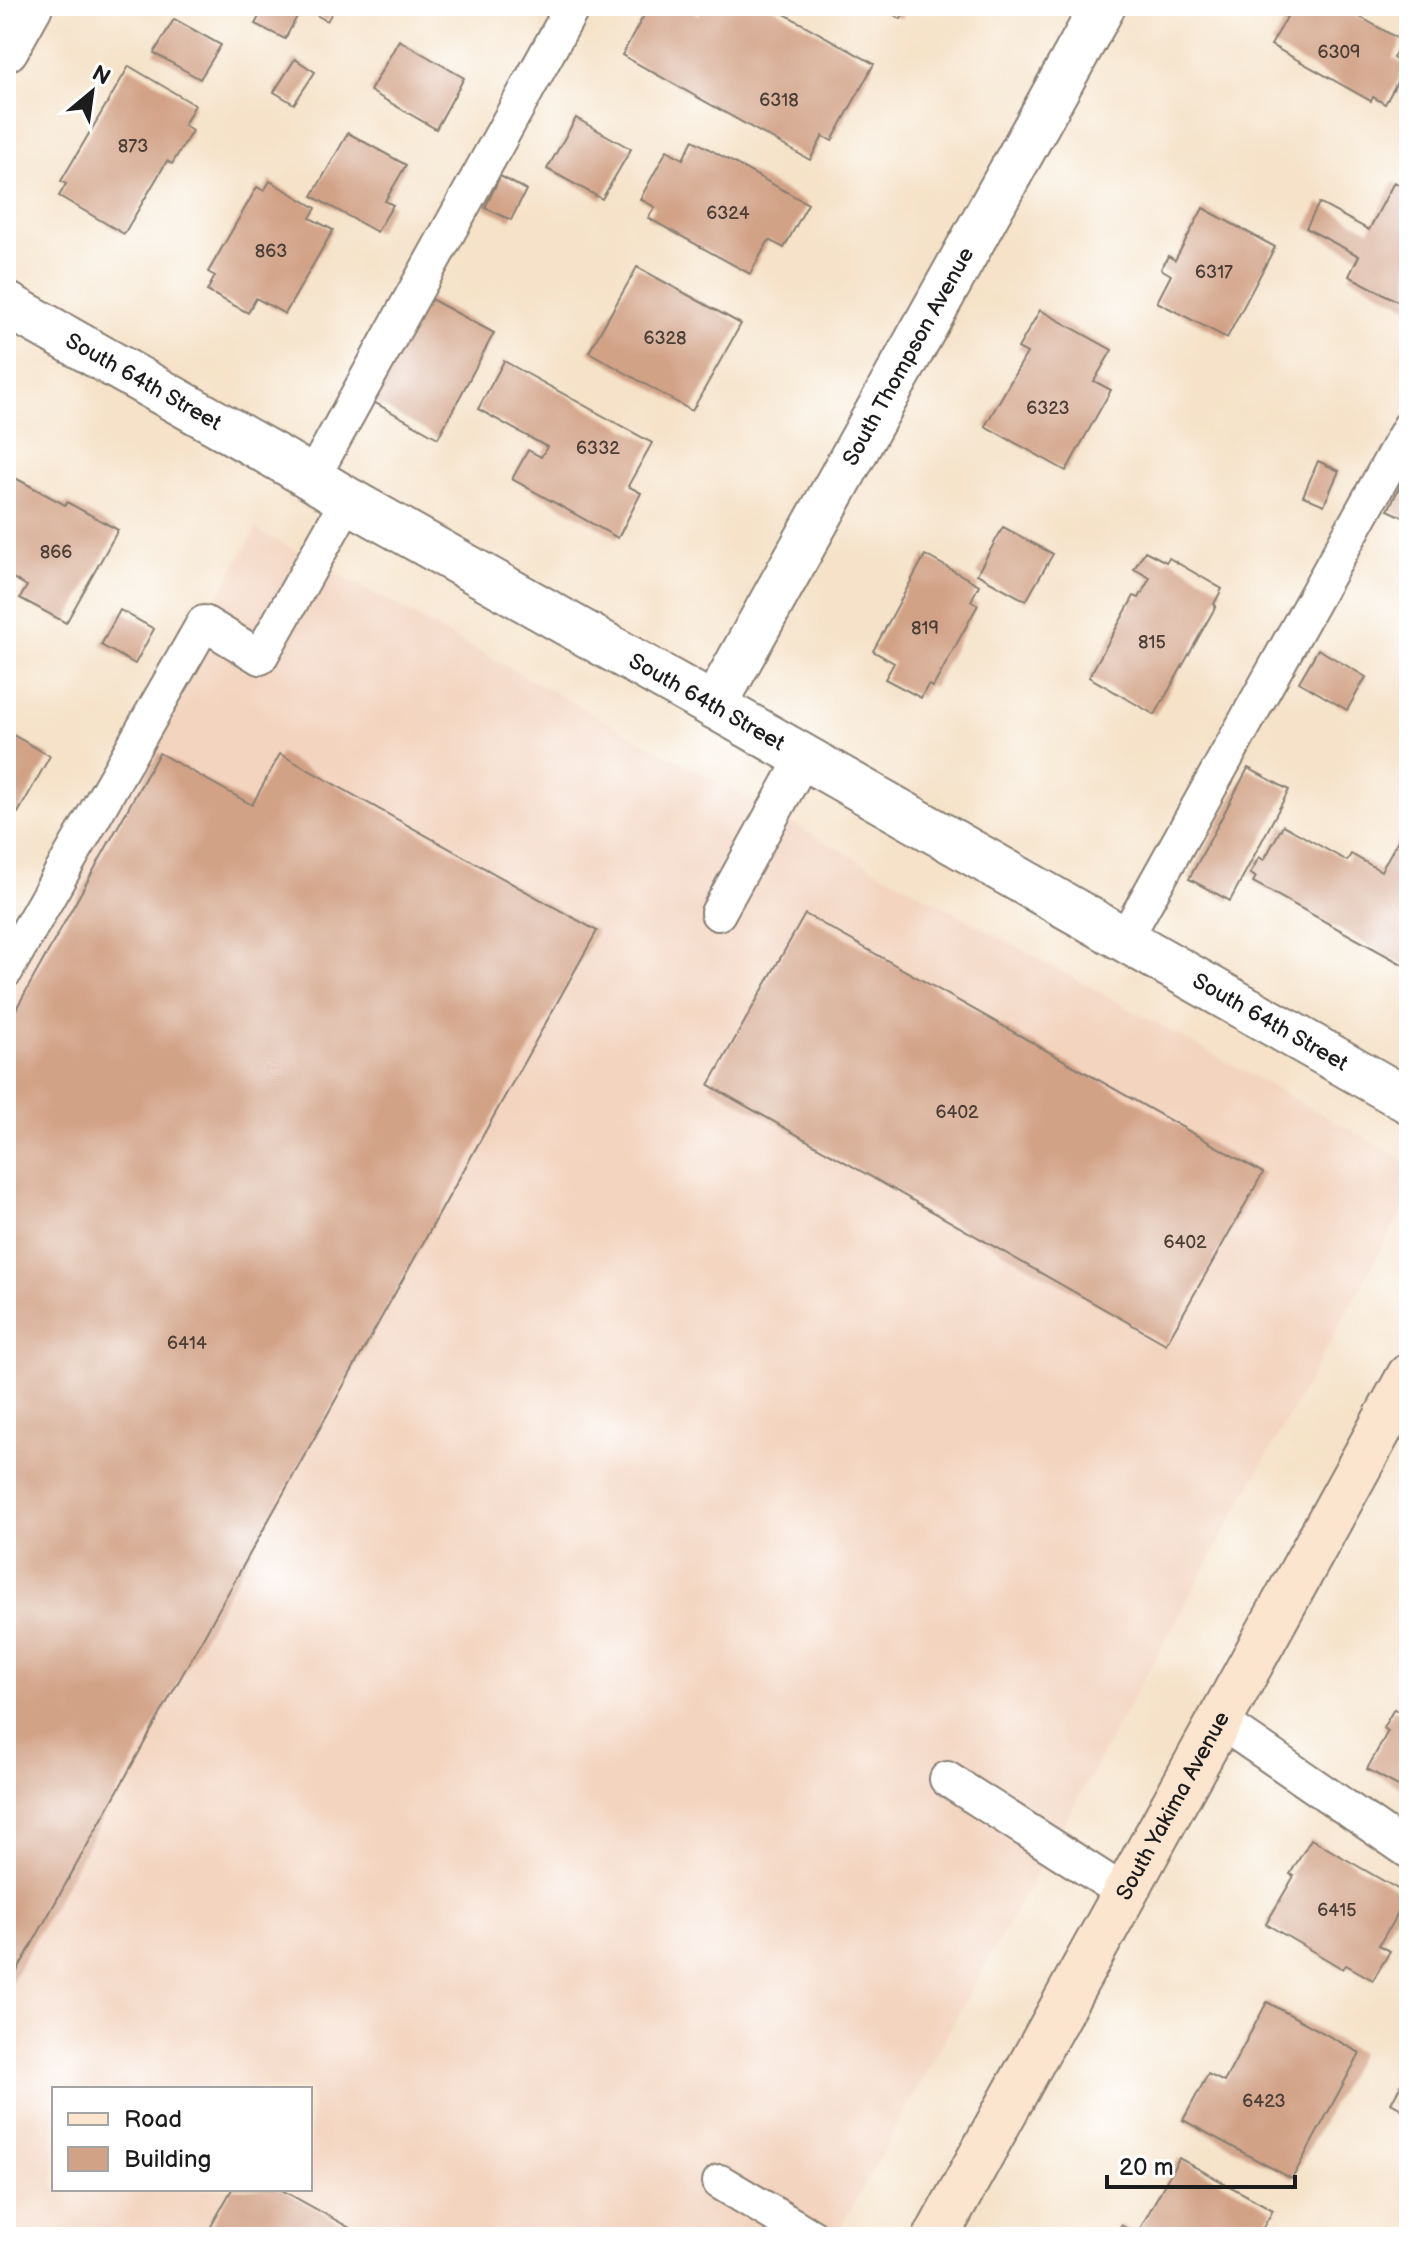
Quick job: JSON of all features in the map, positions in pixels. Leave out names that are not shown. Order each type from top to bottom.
[{"type":"main road","name":"South Yakima Avenue","points":[[936,2237],[1409,1376]]},
{"type":"street","points":[[6,49],[30,6]]},
{"type":"street","name":"South Thompson Avenue","points":[[714,706],[1103,6]]},
{"type":"street","name":"South 64th Street","points":[[6,304],[1409,1101]]},
{"type":"lane","points":[[6,970],[204,623],[260,657],[330,489],[573,6]]},
{"type":"lane","points":[[1125,939],[1409,428]]},
{"type":"lane","points":[[718,913],[804,757]]},
{"type":"lane","points":[[1220,1721],[1409,1851]]},
{"type":"lane","points":[[947,1779],[1125,1893]]},
{"type":"lane","points":[[720,2182],[812,2237]]},
{"type":"shaded area","points":[[256,529],[1409,1162],[1409,1199],[835,2237],[6,2237],[6,977]]},
{"type":"building","points":[[249,6],[336,6],[327,21],[302,7],[285,39],[255,24],[261,13]]},
{"type":"building","points":[[649,6],[683,6],[699,15],[704,6],[770,6],[874,64],[832,141],[823,136],[810,160],[622,55]]},
{"type":"building","points":[[878,6],[909,6],[901,19]]},
{"type":"building","points":[[1276,6],[1341,6],[1402,41],[1393,58],[1406,66],[1385,104],[1373,97],[1371,101],[1271,45],[1287,17],[1274,10]]},
{"type":"building","points":[[174,19],[221,45],[200,79],[154,53]]},
{"type":"building","points":[[399,40],[464,78],[436,129],[370,91]]},
{"type":"building","points":[[295,59],[315,72],[294,104],[274,92]]},
{"type":"building","points":[[129,66],[195,105],[184,125],[192,131],[172,164],[167,161],[124,234],[59,196],[66,184],[61,181]]},
{"type":"building","points":[[576,118],[631,149],[602,199],[547,169]]},
{"type":"building","points":[[348,133],[406,165],[385,201],[393,205],[377,232],[312,196]]},
{"type":"building","points":[[693,140],[808,204],[784,248],[769,240],[750,274],[648,218],[655,207],[640,199],[667,150],[683,159]]},
{"type":"building","points":[[500,176],[526,190],[511,220],[485,208]]},
{"type":"building","points":[[270,181],[316,208],[310,218],[333,230],[285,314],[256,298],[248,313],[207,291],[215,276],[208,272],[257,187],[264,191]]},
{"type":"building","points":[[1394,182],[1409,190],[1409,307],[1349,276],[1359,256],[1306,228],[1319,203],[1369,230]]},
{"type":"building","points":[[1203,208],[1275,247],[1227,338],[1157,302],[1171,275],[1161,269],[1168,256],[1175,260]]},
{"type":"building","points":[[637,267],[741,324],[692,411],[589,352]]},
{"type":"building","points":[[429,298],[494,333],[438,438],[372,401]]},
{"type":"building","points":[[1040,310],[1112,350],[1094,381],[1111,390],[1066,471],[985,426],[1027,353],[1018,348]]},
{"type":"building","points":[[504,361],[652,443],[628,486],[641,493],[618,538],[512,479],[528,450],[541,457],[547,447],[478,409]]},
{"type":"building","points":[[1318,461],[1339,471],[1324,505],[1303,496]]},
{"type":"building","points":[[1409,468],[1409,520],[1388,510]]},
{"type":"building","points":[[6,473],[118,530],[66,623],[20,598],[27,586],[6,574]]},
{"type":"building","points":[[1003,527],[1053,554],[1026,601],[977,574]]},
{"type":"building","points":[[1145,551],[1166,562],[1169,558],[1222,589],[1214,604],[1216,606],[1155,715],[1089,677],[1134,596],[1139,598],[1150,578],[1134,569]]},
{"type":"building","points":[[925,555],[979,585],[971,601],[978,605],[933,687],[928,685],[921,698],[885,679],[894,663],[873,651]]},
{"type":"building","points":[[120,610],[154,629],[135,664],[101,645]]},
{"type":"building","points":[[1318,649],[1366,677],[1347,710],[1299,682]]},
{"type":"building","points":[[6,731],[50,756],[18,813],[6,807]]},
{"type":"building","points":[[159,753],[252,805],[280,754],[597,931],[6,1991],[6,1027]]},
{"type":"building","points":[[1248,768],[1289,790],[1230,901],[1189,879]]},
{"type":"building","points":[[1283,825],[1347,861],[1351,854],[1381,871],[1398,840],[1409,846],[1409,968],[1253,882],[1256,877],[1250,874],[1259,857],[1264,860]]},
{"type":"building","points":[[805,914],[1263,1173],[1166,1344],[709,1085]]},
{"type":"building","points":[[1409,1693],[1409,1792],[1367,1769],[1388,1731],[1383,1728],[1394,1709],[1399,1712]]},
{"type":"building","points":[[1311,1839],[1408,1895],[1379,1945],[1390,1951],[1373,1980],[1346,1965],[1343,1969],[1266,1924]]},
{"type":"building","points":[[1267,2002],[1360,2053],[1292,2179],[1183,2120],[1208,2074],[1224,2082]]},
{"type":"building","points":[[1403,2081],[1409,2085],[1409,2113],[1391,2103]]},
{"type":"building","points":[[1179,2158],[1273,2210],[1258,2237],[1114,2237],[1121,2225],[1137,2234]]},
{"type":"building","points":[[231,2191],[284,2191],[366,2237],[205,2237]]}]
